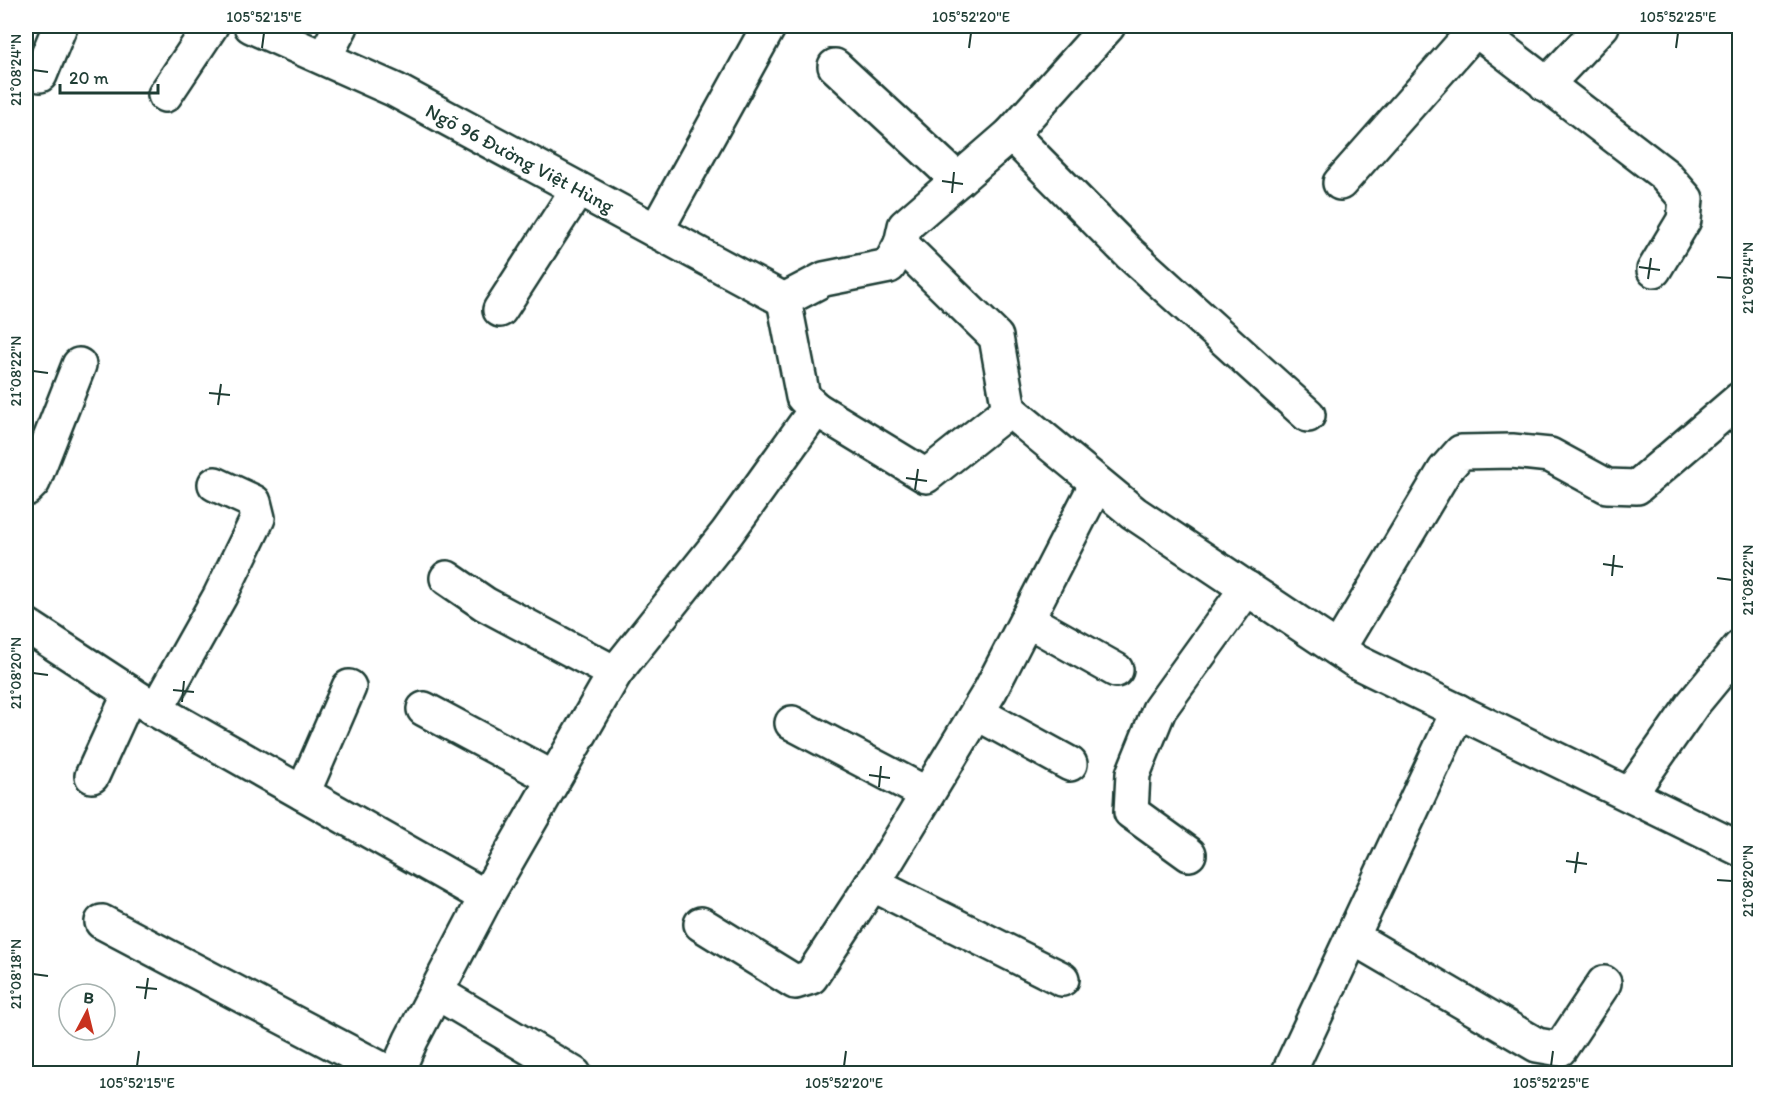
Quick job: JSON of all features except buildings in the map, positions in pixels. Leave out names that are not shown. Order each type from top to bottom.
[{"type":"street","points":[[40,75],[60,26]]},
{"type":"street","points":[[165,95],[211,26]]},
{"type":"street","name":"Ngõ 96 Đường Việt Hùng","points":[[251,26],[395,90],[784,300]]},
{"type":"street","points":[[324,58],[341,26]]},
{"type":"street","points":[[656,231],[769,26]]},
{"type":"street","points":[[1009,411],[926,476],[816,409],[803,397],[784,300],[824,279],[890,266],[901,244],[904,226],[1011,134],[1108,26]]},
{"type":"street","points":[[1546,85],[1602,26]]},
{"type":"street","points":[[1340,183],[1473,28],[1665,175],[1686,200],[1684,220],[1654,270]]},
{"type":"street","points":[[835,66],[958,180]]},
{"type":"street","points":[[1011,134],[1129,253],[1308,415]]},
{"type":"street","points":[[500,310],[578,189]]},
{"type":"street","points":[[901,244],[996,337],[1009,411],[1134,513],[1357,662],[1740,849]]},
{"type":"street","points":[[26,489],[33,482],[79,365]]},
{"type":"street","points":[[1338,650],[1445,470],[1461,452],[1512,450],[1550,455],[1607,486],[1637,487],[1740,399]]},
{"type":"street","points":[[396,1074],[486,897],[615,673],[727,533],[816,409]]},
{"type":"street","points":[[701,924],[795,982],[811,977],[872,884],[977,713],[1097,483]]},
{"type":"street","points":[[92,776],[220,596],[258,518],[254,502],[215,484]]},
{"type":"street","points":[[447,578],[485,604],[615,673]]},
{"type":"street","points":[[1190,854],[1131,812],[1133,774],[1159,710],[1246,588]]},
{"type":"street","points":[[1027,621],[1116,670]]},
{"type":"street","points":[[26,625],[143,702],[486,897]]},
{"type":"street","points":[[1630,794],[1693,704],[1740,647]]},
{"type":"street","points":[[303,793],[348,687]]},
{"type":"street","points":[[424,709],[553,778]]},
{"type":"street","points":[[1288,1074],[1458,711]]},
{"type":"street","points":[[977,713],[1070,764]]},
{"type":"street","points":[[792,723],[927,794]]},
{"type":"street","points":[[872,884],[1062,979]]},
{"type":"street","points":[[102,922],[391,1074]]},
{"type":"street","points":[[1352,937],[1537,1045],[1560,1048],[1604,983]]},
{"type":"street","points":[[436,992],[574,1074]]}]
